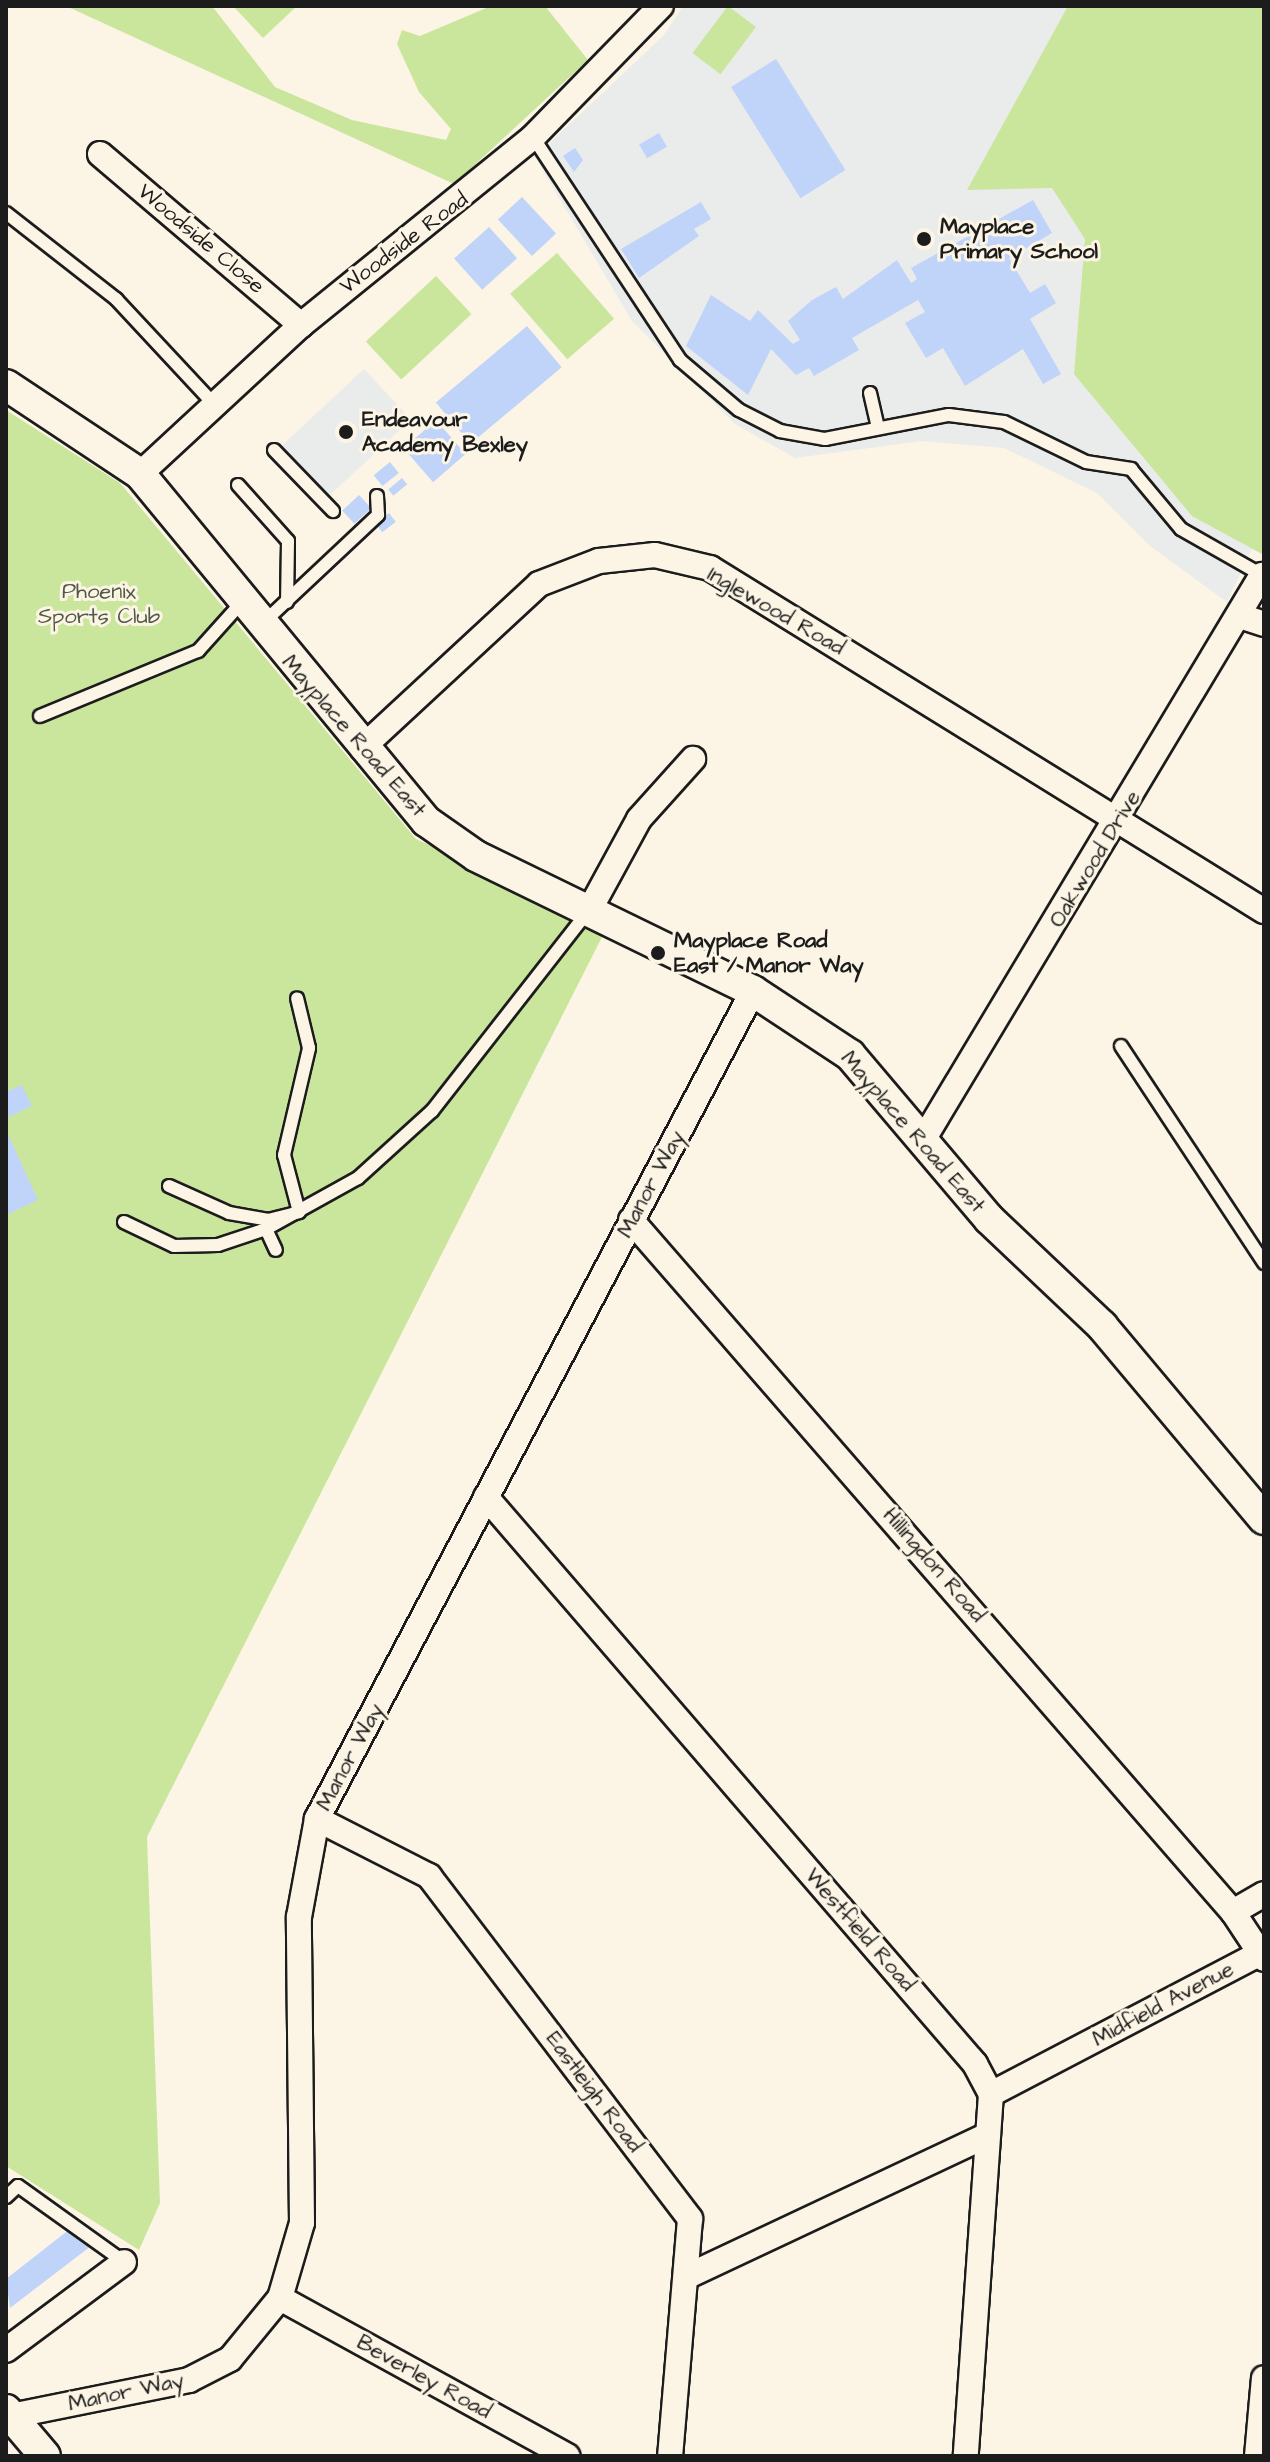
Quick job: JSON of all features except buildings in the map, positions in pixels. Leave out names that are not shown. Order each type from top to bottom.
[{"type":"street","name":"Woodside Road","points":[[140,474],[301,325],[533,137],[661,6]]},
{"type":"street","name":"Woodside Close","points":[[100,154],[301,325]]},
{"type":"street","name":"Mayplace Road East","points":[[6,385],[140,474],[251,614],[426,821],[476,856],[753,991],[850,1055],[989,1219],[1102,1326],[1264,1519]]},
{"type":"street","name":"Inglewood Road","points":[[362,748],[539,584],[599,561],[655,555],[710,568],[1120,818],[1264,911]]},
{"type":"street","name":"Oakwood Drive","points":[[923,1140],[1120,818],[1262,575]]},
{"type":"street","points":[[1240,616],[1264,624]]},
{"type":"street","points":[[590,909],[639,819],[693,759]]},
{"type":"street","name":"Manor Way","points":[[8,2414],[189,2380],[230,2359],[280,2298],[302,2223],[299,1917],[317,1819],[753,991]]},
{"type":"street","name":"Hillingdon Road","points":[[631,1220],[1233,1912]]},
{"type":"street","name":"Westfield Road","points":[[486,1497],[975,2064],[991,2094]]},
{"type":"street","name":"Eastleigh Road","points":[[317,1819],[429,1876],[690,2219],[690,2275],[670,2456]]},
{"type":"street","points":[[1233,1912],[1264,1894]]},
{"type":"street","name":"Midfield Avenue","points":[[991,2094],[1262,1956],[1233,1912]]},
{"type":"street","points":[[966,2456],[991,2094]]},
{"type":"street","points":[[690,2275],[988,2135]]},
{"type":"street","points":[[6,2350],[124,2262]]},
{"type":"street","name":"Beverley Road","points":[[280,2298],[567,2456]]},
{"type":"street","points":[[1257,2456],[1264,2378]]},
{"type":"street","points":[[8,2414],[45,2456]]},
{"type":"lane","points":[[533,137],[680,360],[739,410],[780,431],[825,439],[949,415],[1004,422],[1086,462],[1131,469],[1181,529],[1262,575]]},
{"type":"lane","points":[[6,213],[116,299],[214,404]]},
{"type":"lane","points":[[870,393],[878,428]]},
{"type":"lane","points":[[274,450],[333,511]]},
{"type":"lane","points":[[238,485],[288,541],[287,602]]},
{"type":"lane","points":[[40,716],[198,651],[251,614],[287,602],[378,515],[377,496]]},
{"type":"lane","points":[[124,1222],[174,1246],[218,1245],[266,1229],[358,1178],[432,1111],[590,909]]},
{"type":"lane","points":[[297,998],[309,1048],[284,1155],[299,1212]]},
{"type":"lane","points":[[1121,1046],[1264,1263]]},
{"type":"lane","points":[[169,1186],[229,1213],[268,1220],[299,1212]]},
{"type":"lane","points":[[266,1229],[276,1250]]},
{"type":"lane","points":[[6,2197],[18,2186],[124,2262]]},
{"type":"shaded area","name":"Mayplace Primary School","points":[[683,6],[1264,6],[1264,555],[1252,549],[1227,602],[1150,546],[1097,493],[1004,448],[922,441],[795,458],[735,424],[632,321],[535,157],[664,35]]},
{"type":"shaded area","name":"Endeavour Academy Bexley","points":[[364,369],[411,419],[329,496],[282,445]]},
{"type":"green space","points":[[66,6],[212,6],[275,87],[352,120],[446,140],[451,129],[419,92],[397,44],[402,30],[420,36],[491,6],[545,6],[588,60],[454,184]]},
{"type":"green space","points":[[233,6],[297,6],[263,38]]},
{"type":"green space","points":[[728,6],[756,27],[720,74],[692,53]]},
{"type":"green space","points":[[1068,6],[1264,6],[1264,555],[1192,516],[1074,374],[1085,239],[1052,188],[967,190]]},
{"type":"green space","points":[[557,253],[614,319],[567,359],[510,294]]},
{"type":"green space","points":[[436,276],[471,314],[401,380],[366,341]]},
{"type":"green space","name":"Phoenix Sports Club","points":[[6,410],[120,483],[416,839],[607,927],[147,1837],[160,2203],[139,2250],[6,2166]]},
{"type":"place","name":"Mayplace Primary School","points":[[924,239]]},
{"type":"place","name":"Endeavour Academy Bexley","points":[[346,432]]},
{"type":"place","name":"Mayplace Road East / Manor Way","points":[[658,953]]}]
